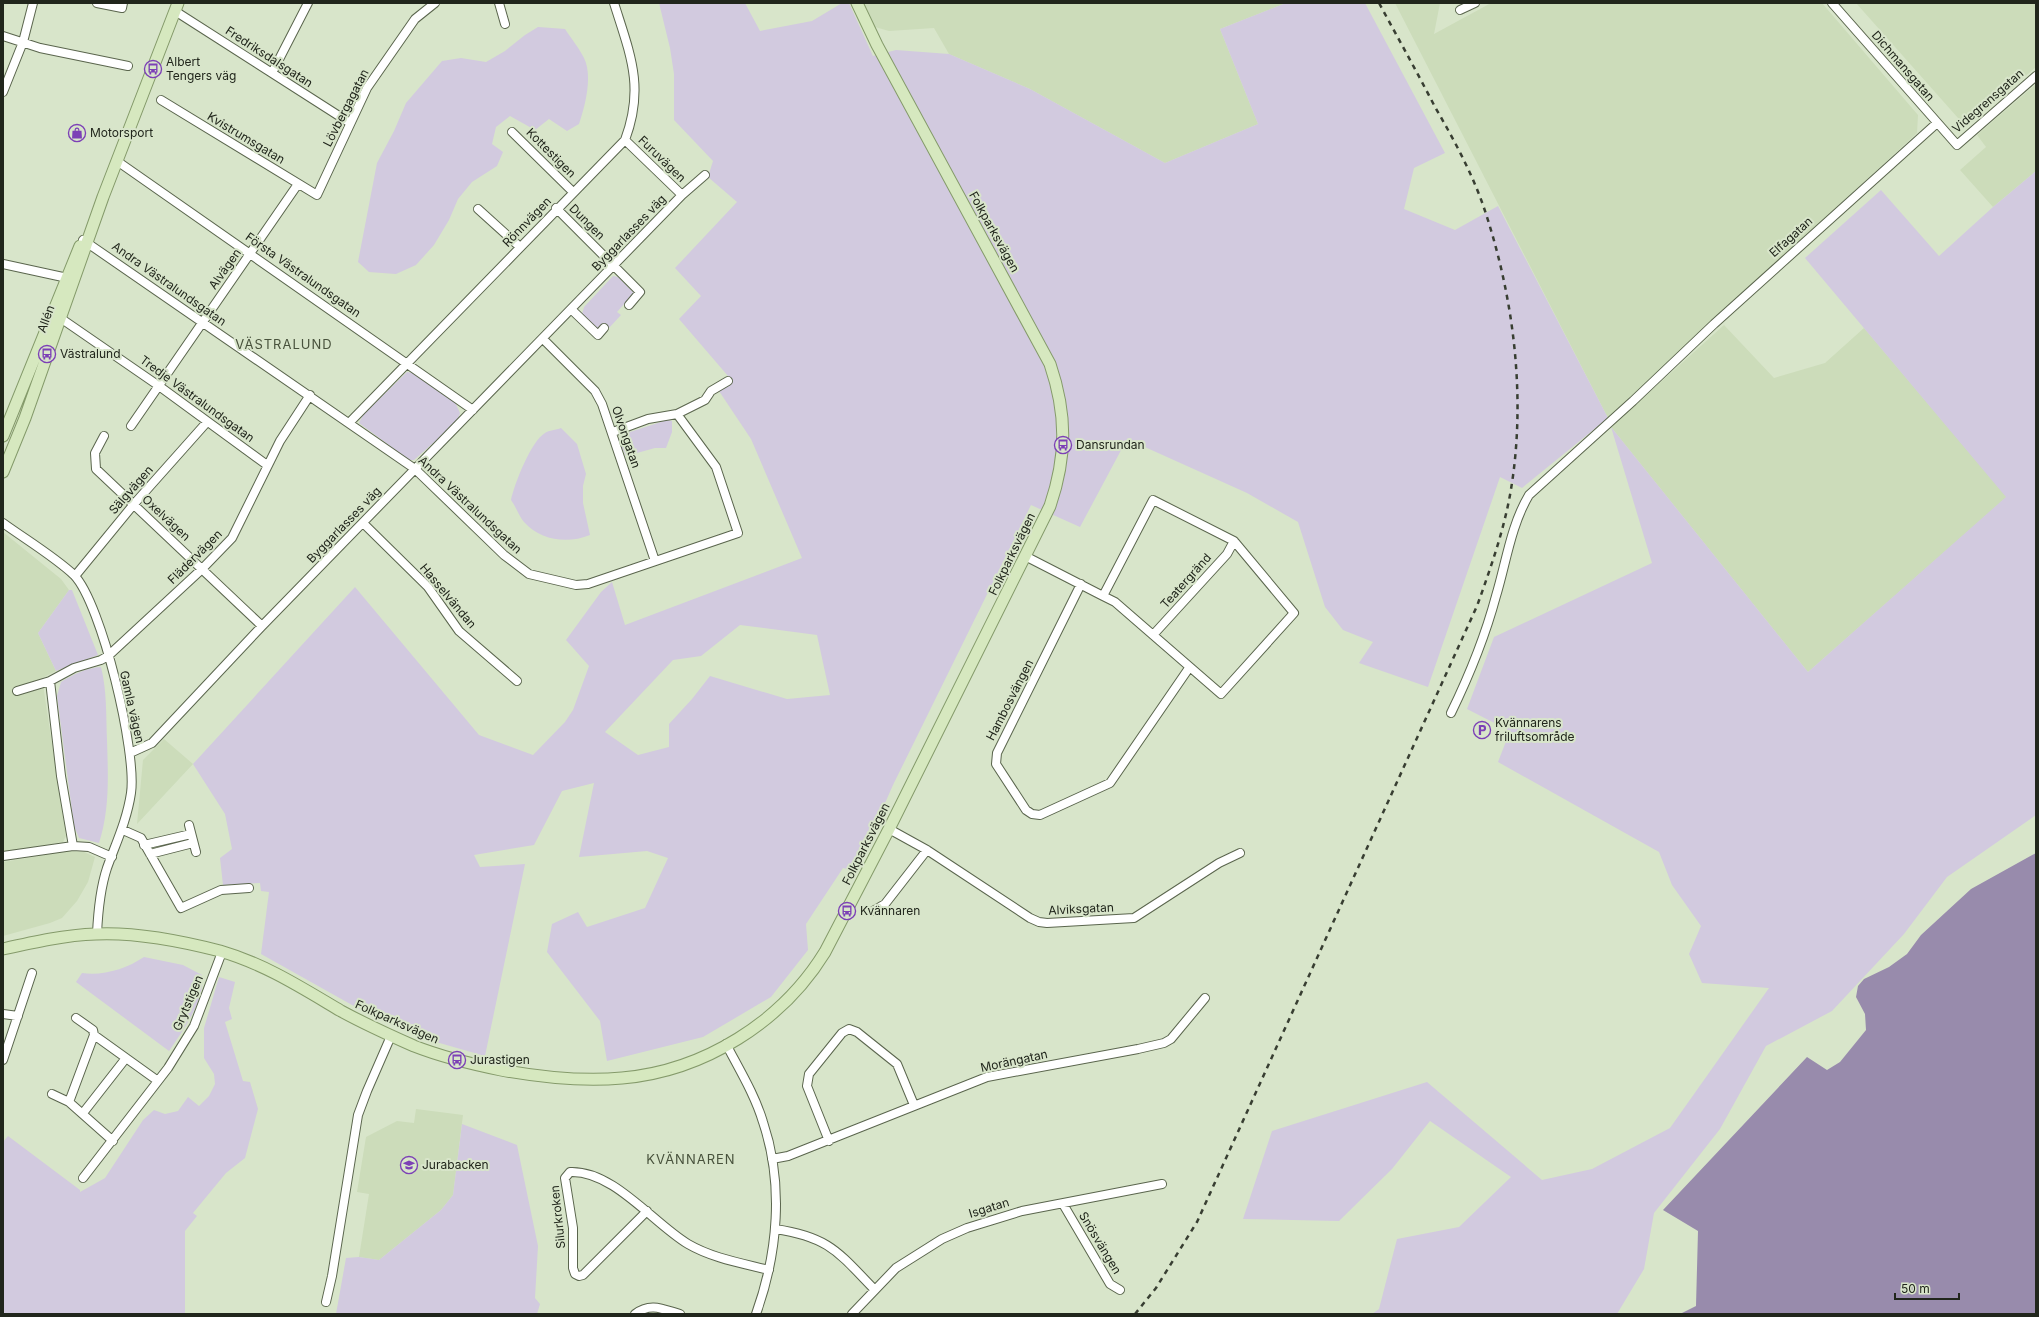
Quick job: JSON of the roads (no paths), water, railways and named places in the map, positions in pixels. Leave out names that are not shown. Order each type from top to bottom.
[{"type":"main road","name":"Folkparksvägen","points":[[3,949],[65,936],[97,934],[149,937],[186,943],[222,952],[270,970],[368,1025],[391,1036],[440,1055],[520,1074],[583,1079],[624,1078],[674,1068],[700,1058],[749,1032],[768,1019],[788,1000],[813,971],[838,927],[889,829],[1050,506],[1058,481],[1063,455],[1063,429],[1058,387],[1041,345],[877,45],[857,3]]},
{"type":"main road","name":"Allén","points":[[3,434],[71,279],[177,7]]},
{"type":"main road","name":"Allén","points":[[3,472],[18,439],[56,315]]},
{"type":"street","points":[[3,92],[23,42],[33,3]]},
{"type":"street","points":[[97,3],[122,8],[123,3]]},
{"type":"street","points":[[272,73],[308,3]]},
{"type":"street","name":"Lövbergagatan","points":[[317,195],[367,88],[415,19],[433,3]]},
{"type":"street","points":[[499,3],[505,24]]},
{"type":"street","name":"Rönnvägen","points":[[349,423],[556,208],[625,140],[632,122],[635,102],[635,78],[614,3]]},
{"type":"street","points":[[1460,10],[1475,3]]},
{"type":"street","name":"Dichmansgatan","points":[[1832,3],[1957,145]]},
{"type":"street","name":"Fredriksdalsgatan","points":[[177,7],[272,73],[350,123]]},
{"type":"street","points":[[3,36],[40,48],[128,66]]},
{"type":"street","name":"Videgrensgatan","points":[[1957,145],[2036,76]]},
{"type":"street","name":"Kvistrumsgatan","points":[[161,100],[317,195]]},
{"type":"street","name":"Elfagatan","points":[[1451,713],[1471,672],[1496,598],[1517,520],[1521,509],[1530,495],[1763,279],[1937,123]]},
{"type":"street","name":"Kottestigen","points":[[512,132],[573,192]]},
{"type":"street","name":"Furuvägen","points":[[625,140],[682,195]]},
{"type":"street","name":"Första Västralundsgatan","points":[[117,161],[408,363],[473,410]]},
{"type":"street","name":"Byggarlasses väg","points":[[130,753],[152,744],[262,626],[615,266],[682,195],[705,175]]},
{"type":"street","name":"Alvägen","points":[[131,426],[298,184]]},
{"type":"street","name":"Dungen","points":[[556,208],[640,292],[629,305]]},
{"type":"street","points":[[478,209],[520,247]]},
{"type":"street","name":"Andra Västralundsgatan","points":[[85,241],[415,469],[493,545],[529,574],[576,585],[588,584],[738,533],[716,468],[677,414]]},
{"type":"street","points":[[3,264],[71,279]]},
{"type":"street","points":[[572,310],[598,335],[604,328]]},
{"type":"street","name":"Tredje Västralundsgatan","points":[[56,315],[159,386],[267,465]]},
{"type":"street","name":"Olvongatan","points":[[543,339],[595,391],[602,404],[613,432],[655,561]]},
{"type":"street","points":[[613,432],[648,420],[677,414],[705,400],[711,391],[728,381]]},
{"type":"street","name":"Flädervägen","points":[[108,656],[202,569],[232,538],[280,441],[310,396]]},
{"type":"street","name":"Sälgvägen","points":[[75,576],[134,504],[207,422]]},
{"type":"street","points":[[3,434],[18,439]]},
{"type":"street","name":"Oxelvägen","points":[[104,436],[95,453],[96,470],[134,504],[262,626]]},
{"type":"street","points":[[1025,556],[1081,584],[1103,596],[1115,602],[1189,668],[1221,694],[1294,612],[1234,541],[1153,500],[1103,596]]},
{"type":"street","name":"Gamla vägen","points":[[3,523],[75,576],[90,604],[108,656],[126,726],[133,773],[131,792],[123,830],[107,869],[100,898],[97,934]]},
{"type":"street","name":"Hasselvändan","points":[[363,523],[428,587],[459,631],[517,681]]},
{"type":"street","name":"Teatergränd","points":[[1153,635],[1227,554],[1234,541]]},
{"type":"street","name":"Hambosvängen","points":[[1081,584],[997,753],[996,764],[1026,810],[1032,814],[1040,815],[1110,783],[1189,668]]},
{"type":"street","points":[[17,691],[50,681],[74,668],[101,660],[108,656]]},
{"type":"street","points":[[50,681],[60,776],[72,846]]},
{"type":"street","points":[[188,825],[196,852]]},
{"type":"street","name":"Alviksgatan","points":[[889,829],[927,850],[1030,918],[1039,922],[1047,923],[1134,918],[1219,863],[1240,853]]},
{"type":"street","points":[[123,830],[141,838],[181,908],[221,890],[249,888]]},
{"type":"street","points":[[144,844],[191,834]]},
{"type":"street","points":[[150,854],[193,843]]},
{"type":"street","points":[[3,856],[72,846],[89,847],[112,857]]},
{"type":"street","points":[[873,911],[885,904],[927,850]]},
{"type":"street","name":"Grytstigen","points":[[83,1178],[158,1081],[194,1026],[222,952]]},
{"type":"street","points":[[3,1060],[32,973]]},
{"type":"street","name":"Morängatan","points":[[772,1159],[788,1156],[829,1141],[914,1105],[987,1077],[1138,1049],[1164,1042],[1171,1038],[1205,998]]},
{"type":"street","points":[[3,1014],[18,1016]]},
{"type":"street","points":[[76,1018],[93,1030],[94,1035],[158,1081]]},
{"type":"street","points":[[829,1141],[807,1086],[809,1074],[842,1033],[848,1029],[858,1032],[897,1064],[914,1105]]},
{"type":"street","points":[[69,1102],[94,1035]]},
{"type":"street","points":[[326,1302],[332,1276],[358,1115],[366,1091],[391,1036]]},
{"type":"street","points":[[726,1044],[753,1096],[763,1121],[772,1159],[776,1196],[775,1229],[768,1270],[756,1314]]},
{"type":"street","points":[[83,1113],[126,1058]]},
{"type":"street","points":[[52,1094],[69,1102],[113,1141]]},
{"type":"street","name":"Silurkroken","points":[[647,1212],[583,1275],[579,1276],[575,1274],[573,1228],[565,1178],[570,1172],[586,1174],[601,1180],[634,1200],[675,1235],[702,1251],[768,1270]]},
{"type":"street","name":"Isgatan","points":[[852,1314],[874,1289],[896,1268],[942,1239],[993,1218],[1162,1184]]},
{"type":"street","name":"Snösvängen","points":[[1063,1204],[1110,1284],[1120,1290]]},
{"type":"street","points":[[775,1229],[806,1235],[822,1242],[837,1252],[874,1289]]},
{"type":"street","points":[[635,1314],[643,1308],[650,1307],[680,1314]]},
{"type":"railway","points":[[1135,1314],[1156,1288],[1197,1222],[1477,606],[1500,537],[1510,495],[1515,459],[1517,385],[1510,312],[1494,240],[1483,205],[1467,167],[1379,3]]},
{"type":"place","name":"Albert Tengers väg","points":[[153,69]]},
{"type":"place","name":"Motorsport","points":[[77,133]]},
{"type":"place","name":"Västralund","points":[[47,354]]},
{"type":"place","name":"Dansrundan","points":[[1063,445]]},
{"type":"place","name":"Kvännarens friluftsområde","points":[[1482,730]]},
{"type":"place","name":"Kvännaren","points":[[847,911]]},
{"type":"place","name":"Jurastigen","points":[[457,1060]]},
{"type":"place","name":"Jurabacken","points":[[409,1165]]},
{"type":"district","name":"VÄSTRALUND","points":[[284,344]]},
{"type":"district","name":"KVÄNNAREN","points":[[691,1159]]}]
